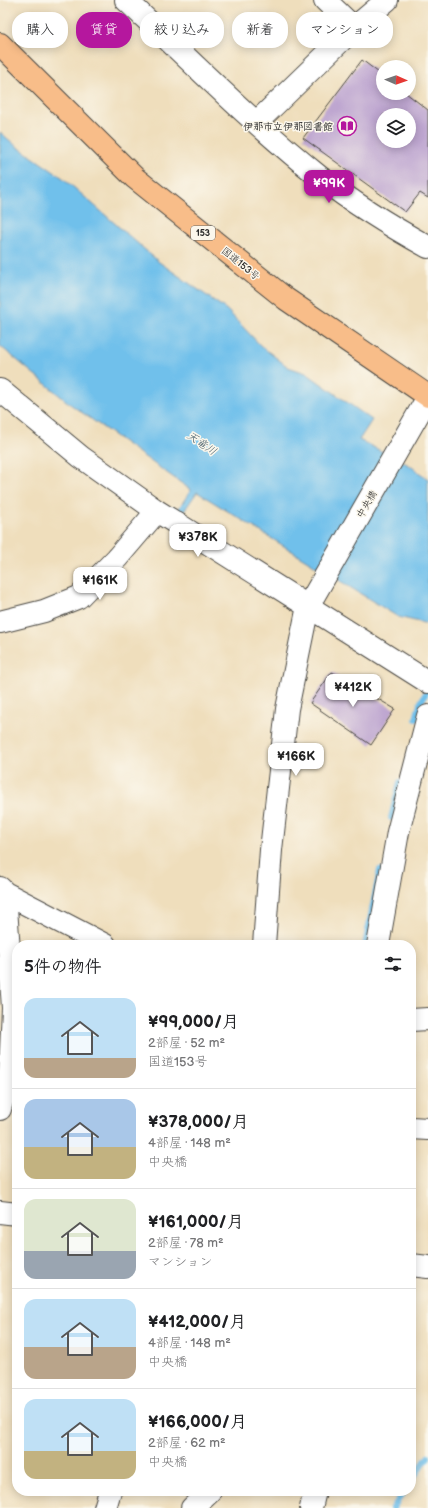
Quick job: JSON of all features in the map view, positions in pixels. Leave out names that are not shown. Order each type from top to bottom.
[{"type":"highway","name":"国道153号","points":[[0,44],[135,178],[286,299],[425,401]]},
{"type":"street","points":[[126,0],[257,122],[322,178],[399,231],[428,247]]},
{"type":"street","points":[[325,0],[337,12]]},
{"type":"street","points":[[373,12],[387,0]]},
{"type":"street","points":[[257,122],[333,48]]},
{"type":"street","points":[[0,390],[81,457],[157,511],[310,602],[428,682]]},
{"type":"street","name":"中央橋","points":[[264,940],[271,850],[287,709],[310,602],[425,401]]},
{"type":"street","points":[[0,622],[44,611],[79,597],[117,558],[157,511]]},
{"type":"street","points":[[379,940],[398,832],[428,716]]},
{"type":"street","points":[[2,891],[95,940]]},
{"type":"street","points":[[2,891],[12,988]]},
{"type":"street","points":[[416,1020],[428,1020]]},
{"type":"street","points":[[0,1109],[10,1073],[12,1040]]},
{"type":"street","points":[[416,1128],[428,1129]]},
{"type":"street","points":[[0,1212],[12,1213]]},
{"type":"street","points":[[416,1266],[428,1267]]},
{"type":"street","points":[[105,1508],[109,1496]]},
{"type":"street","points":[[192,1508],[205,1496]]},
{"type":"street","points":[[311,1508],[314,1496]]},
{"type":"water","name":"天竜川","points":[[0,132],[15,145],[63,178],[159,262],[227,310],[261,346],[288,367],[306,373],[372,420],[359,440],[409,465],[428,479],[428,624],[398,617],[197,492],[182,514],[177,511],[191,490],[70,404],[0,346]]},
{"type":"building","name":"伊那市立伊那図書館","points":[[362,60],[376,71],[376,100],[415,100],[428,110],[428,198],[420,193],[405,212],[303,138]]},
{"type":"building","points":[[332,672],[395,709],[371,745],[310,703]]},
{"type":"waterway","points":[[416,719],[420,704],[428,689]]},
{"type":"waterway","points":[[391,818],[400,782]]},
{"type":"waterway","points":[[366,940],[380,870]]},
{"type":"waterway","points":[[416,1474],[428,1457]]},
{"type":"waterway","points":[[393,1508],[401,1496]]},
{"type":"place","name":"伊那市立伊那図書館","points":[[347,126]]}]
